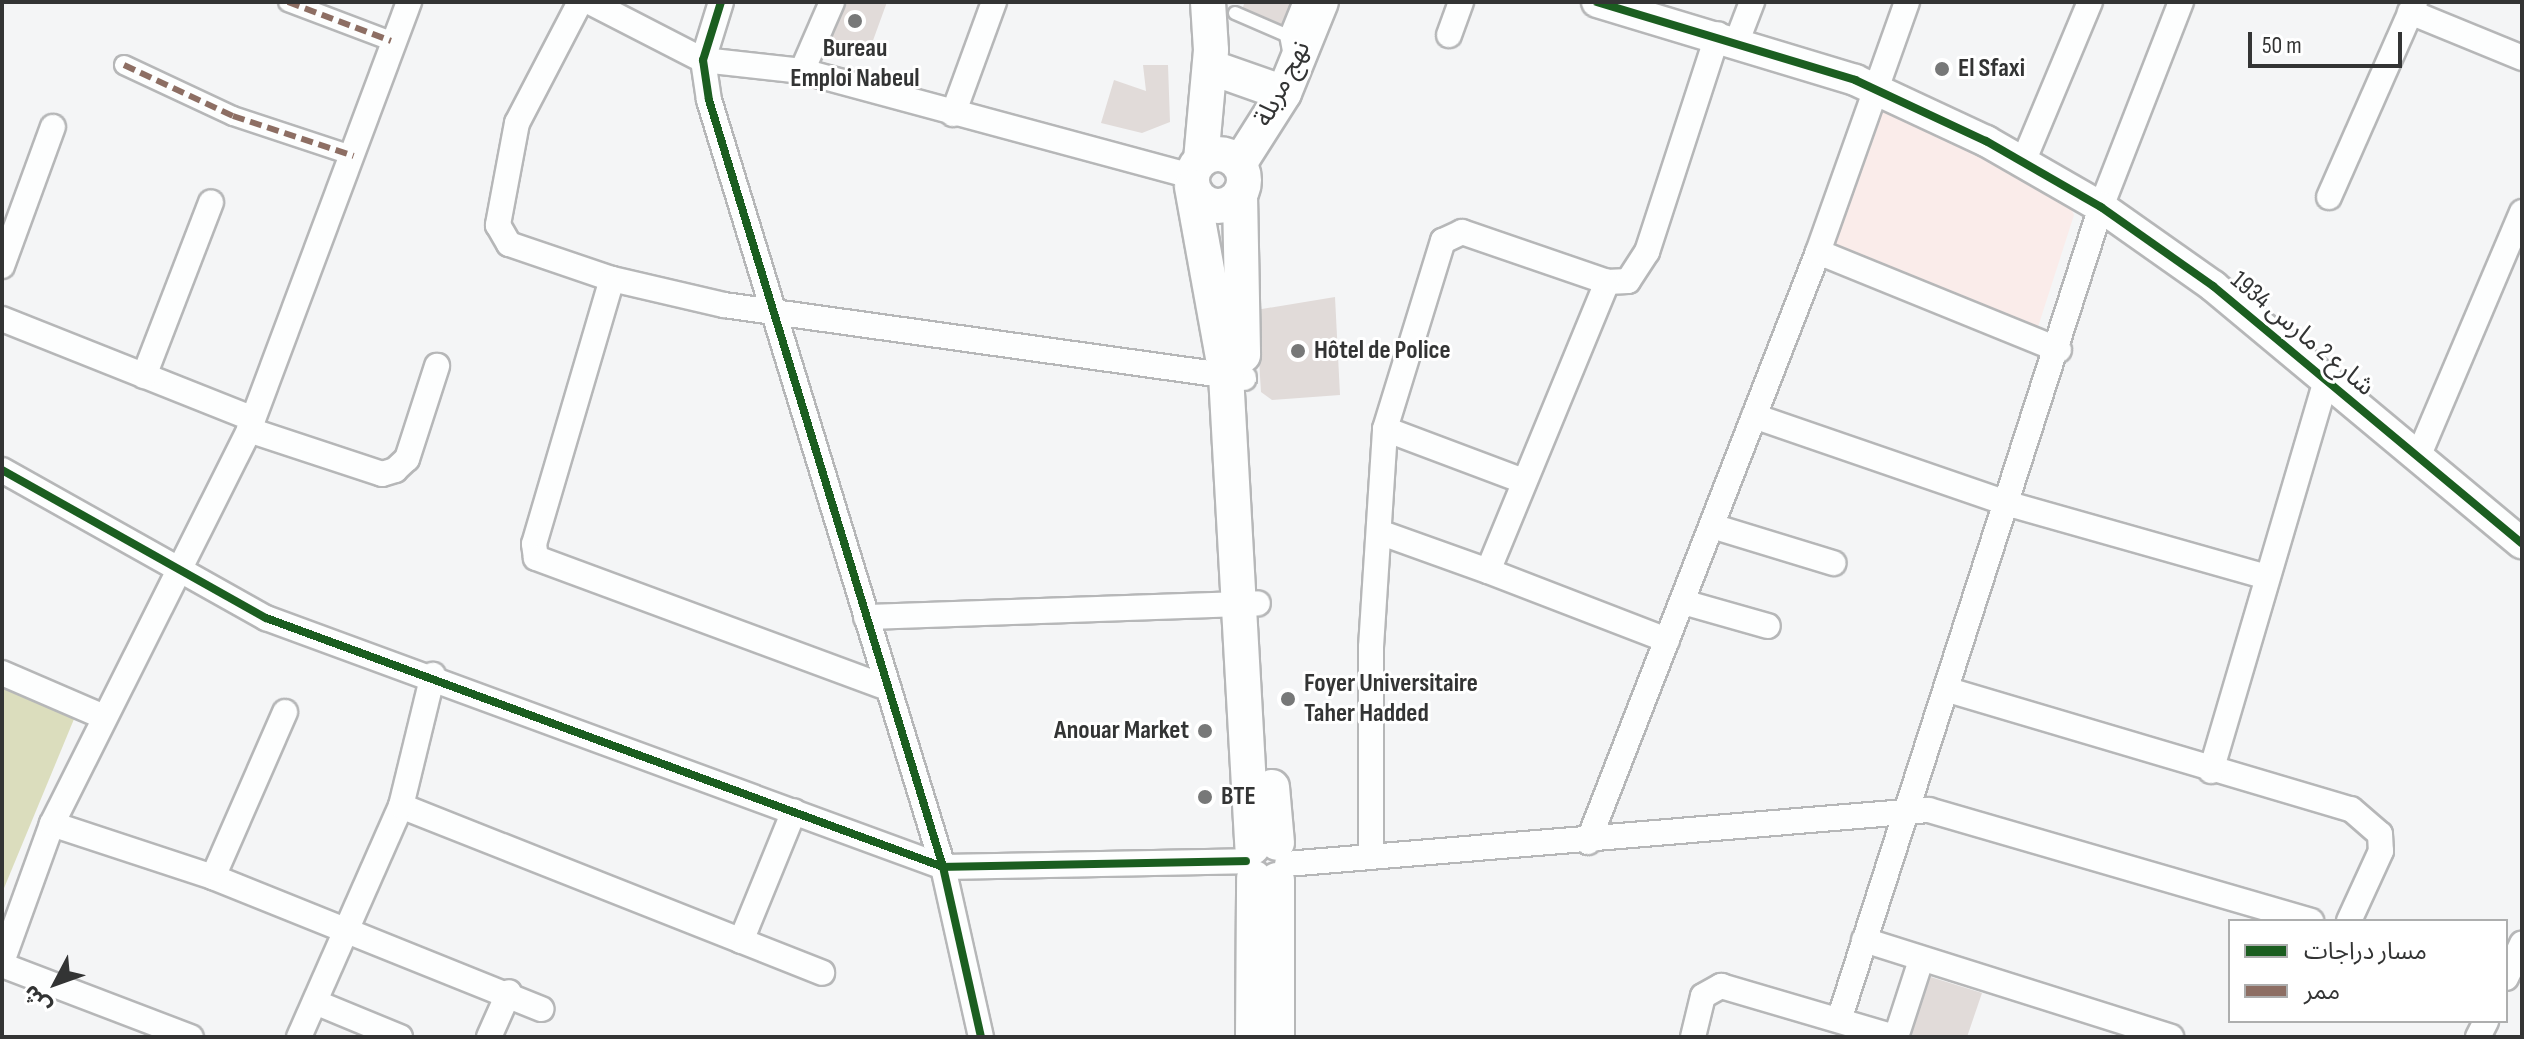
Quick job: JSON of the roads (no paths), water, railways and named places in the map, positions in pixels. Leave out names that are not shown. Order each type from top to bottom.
[{"type":"main road","name":"نهج مربلة","points":[[1239,180],[1289,82],[1321,2]]},
{"type":"main road","points":[[1227,6],[1210,58],[1195,174],[1235,377]]},
{"type":"main road","points":[[1210,58],[1289,82]]},
{"type":"main road","points":[[1195,174],[1217,154],[1239,180],[1235,377],[1277,1037]]},
{"type":"main road","points":[[1195,174],[1213,206],[1239,180]]},
{"type":"main road","points":[[1253,1037],[1265,862]]},
{"type":"street","points":[[288,2],[391,41]]},
{"type":"street","points":[[191,1037],[2,963],[52,824],[104,717],[181,573],[251,424],[354,156],[391,41],[409,2]]},
{"type":"street","points":[[580,2],[517,123],[498,225],[509,244],[612,279],[724,305],[772,308],[1235,377]]},
{"type":"street","points":[[590,2],[703,60],[802,71],[953,114],[1195,174]]},
{"type":"street","points":[[721,2],[703,60],[709,100],[943,867],[981,1037]]},
{"type":"street","points":[[802,71],[832,2]]},
{"type":"street","points":[[953,114],[994,2]]},
{"type":"street","points":[[1449,35],[1461,2]]},
{"type":"street","name":"شارع 2 مارس 1934","points":[[1600,2],[1728,37],[1873,87],[2023,162],[2101,207],[2213,286],[2522,543]]},
{"type":"street","points":[[1371,855],[1379,532],[1385,429],[1449,234],[1462,232],[1607,282],[1628,281],[1647,252],[1728,37],[1752,2]]},
{"type":"street","points":[[1588,842],[1818,252],[1873,87],[1907,2]]},
{"type":"street","points":[[2023,162],[2090,2]]},
{"type":"street","points":[[1839,1020],[2059,350],[2101,207],[2181,2]]},
{"type":"street","points":[[2329,197],[2412,7],[2522,58]]},
{"type":"street","points":[[124,65],[233,116],[354,156]]},
{"type":"street","points":[[2,266],[53,127]]},
{"type":"street","points":[[144,376],[211,202]]},
{"type":"street","points":[[2418,457],[2522,212]]},
{"type":"street","points":[[1818,252],[2059,350]]},
{"type":"street","points":[[612,279],[534,544],[536,558],[888,688]]},
{"type":"street","points":[[1488,571],[1607,282]]},
{"type":"street","points":[[2,319],[144,376],[251,424],[382,474],[395,470],[407,459],[437,366]]},
{"type":"street","points":[[2211,771],[2326,380]]},
{"type":"street","points":[[1754,416],[2009,504],[2267,577]]},
{"type":"street","points":[[1385,429],[1523,481]]},
{"type":"street","points":[[2,470],[266,618],[433,675],[943,867],[1265,862],[1588,842],[1909,811],[1953,814],[2304,919]]},
{"type":"street","points":[[1712,526],[1833,563]]},
{"type":"street","points":[[1379,532],[1667,640]]},
{"type":"street","points":[[1683,602],[1768,626]]},
{"type":"street","points":[[866,617],[1250,604]]},
{"type":"street","points":[[2,673],[104,717]]},
{"type":"street","points":[[299,1037],[349,930],[401,806],[433,675]]},
{"type":"street","points":[[1948,690],[2211,771],[2351,809],[2371,822],[2381,851],[2350,919]]},
{"type":"street","points":[[213,877],[285,712]]},
{"type":"street","points":[[401,806],[822,973]]},
{"type":"street","points":[[741,941],[794,811]]},
{"type":"street","points":[[52,824],[213,877],[509,992],[541,1009]]},
{"type":"street","points":[[1864,940],[2171,1037]]},
{"type":"street","points":[[2513,972],[2522,943]]},
{"type":"street","points":[[1693,1037],[1703,996],[1712,986],[1895,1037],[1921,960]]},
{"type":"street","points":[[489,1037],[509,992]]},
{"type":"street","points":[[315,1002],[400,1037]]},
{"type":"lane","points":[[1289,82],[1286,35],[1299,2]]},
{"type":"lane","points":[[1227,6],[1286,35]]},
{"type":"place","name":"Bureau Emploi Nabeul","points":[[855,21]]},
{"type":"place","name":"El Sfaxi","points":[[1942,69]]},
{"type":"place","name":"Hôtel de Police","points":[[1298,351]]},
{"type":"place","name":"Foyer Universitaire Taher Hadded","points":[[1288,699]]},
{"type":"place","name":"Anouar Market","points":[[1205,731]]},
{"type":"place","name":"BTE","points":[[1205,797]]}]
